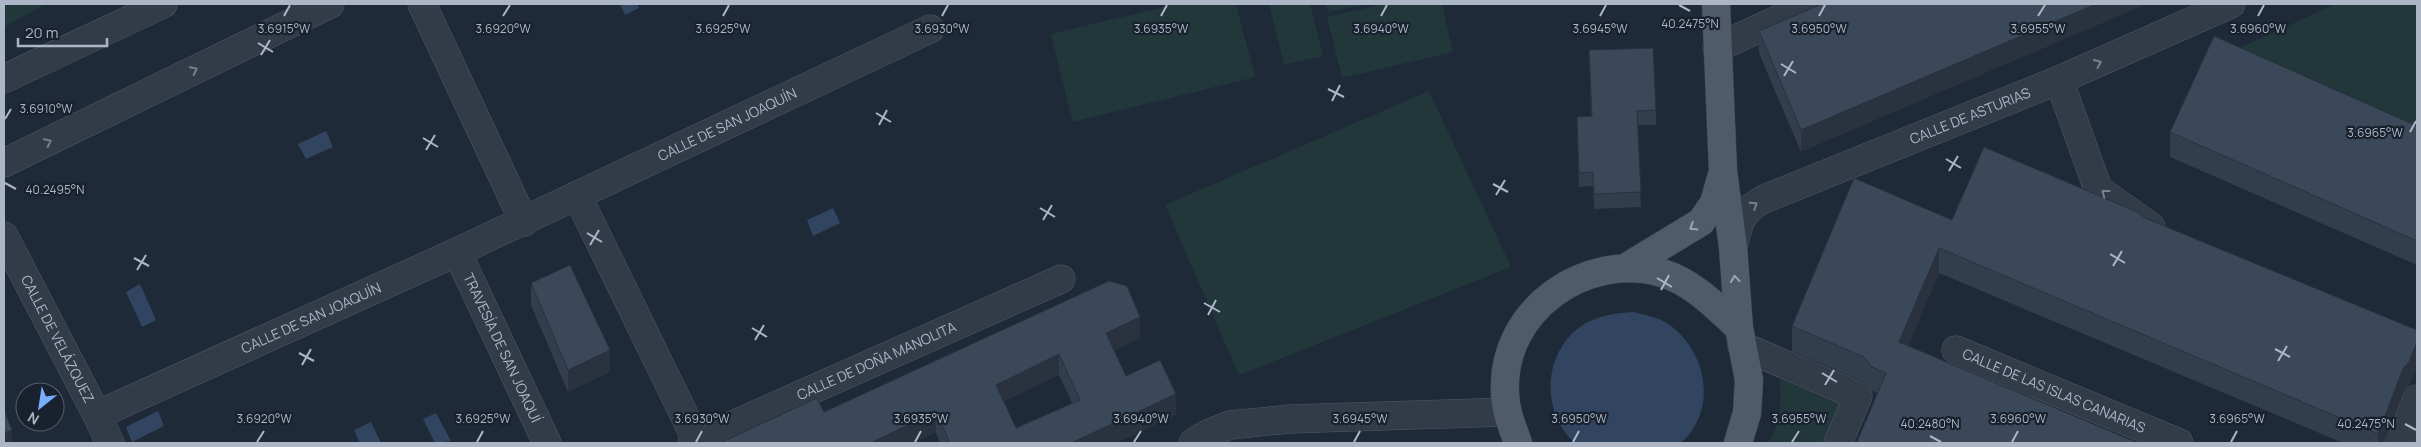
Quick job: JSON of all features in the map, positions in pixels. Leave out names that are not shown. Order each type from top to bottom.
[{"type":"main road","points":[[1716,4],[1723,171],[1733,247],[1740,337],[1749,380],[1747,414],[1738,443]]},
{"type":"main road","points":[[1625,268],[1701,222],[1714,203],[1723,171]]},
{"type":"main road","points":[[1518,443],[1507,412],[1504,391],[1508,362],[1518,334],[1534,310],[1556,290],[1589,274],[1625,268],[1663,273],[1697,290],[1740,337]]},
{"type":"street","points":[[4,79],[163,4]]},
{"type":"street","points":[[4,163],[330,4]]},
{"type":"street","points":[[422,4],[524,222]]},
{"type":"street","points":[[1717,48],[1811,4]]},
{"type":"street","name":"CALLE DE ASTURIAS","points":[[1733,247],[1741,218],[1747,209],[1764,199],[2059,80],[2232,4]]},
{"type":"street","name":"CALLE DE SAN JOAQUÍN","points":[[97,415],[524,222],[577,195],[930,29]]},
{"type":"street","points":[[2059,80],[2098,188],[2153,229],[2171,236]]},
{"type":"street","points":[[577,195],[695,442]]},
{"type":"street","name":"CALLE DE VELÁZQUEZ","points":[[4,236],[110,443]]},
{"type":"street","name":"TRAVESÍA DE SAN JOAQUÍ","points":[[457,252],[547,443]]},
{"type":"street","name":"CALLE DE DOÑA MANOLITA","points":[[695,442],[1061,279]]},
{"type":"street","points":[[1740,337],[1858,396],[1838,443]]},
{"type":"street","name":"CALLE DE LAS ISLAS CANARIAS","points":[[1956,350],[2179,443]]},
{"type":"street","points":[[2399,443],[2417,399]]},
{"type":"street","points":[[1194,443],[1205,435],[1230,425],[1290,419],[1507,412]]},
{"type":"green space","points":[[4,4],[46,4],[4,27]]},
{"type":"green space","points":[[1177,4],[1236,4],[1255,77],[1073,122],[1051,34]]},
{"type":"green space","points":[[1269,4],[1310,4],[1323,56],[1284,65]]},
{"type":"green space","points":[[1326,4],[1366,4],[1328,12]]},
{"type":"green space","points":[[1384,4],[1442,4],[1453,52],[1342,78],[1327,17]]},
{"type":"green space","points":[[2335,4],[2417,4],[2417,151],[2214,60]]},
{"type":"green space","points":[[1429,91],[1511,267],[1239,375],[1165,205]]},
{"type":"green space","points":[[1777,355],[1869,394],[1848,443],[1768,443],[1777,422],[1779,411],[1780,378]]},
{"type":"water","points":[[620,4],[637,4],[639,8],[625,15]]},
{"type":"water","points":[[326,131],[333,147],[306,159],[298,144]]},
{"type":"water","points":[[833,208],[840,223],[813,236],[807,220]]},
{"type":"water","points":[[140,284],[156,320],[142,327],[126,292]]},
{"type":"water","points":[[1634,312],[1667,323],[1679,332],[1688,344],[1696,357],[1704,385],[1700,415],[1692,431],[1681,443],[1575,443],[1563,430],[1555,415],[1551,398],[1554,364],[1561,348],[1572,334],[1586,323],[1609,315]]},
{"type":"water","points":[[158,411],[164,426],[132,442],[126,427]]},
{"type":"water","points":[[436,413],[451,441],[435,443],[423,419]]},
{"type":"water","points":[[371,422],[381,443],[360,443],[354,430]]},
{"type":"building","points":[[1822,4],[2096,4],[1801,130],[1759,31]]},
{"type":"building","points":[[2214,36],[2417,126],[2417,241],[2170,132]]},
{"type":"building","points":[[1653,48],[1656,110],[1637,111],[1641,192],[1594,194],[1593,172],[1579,173],[1577,117],[1592,116],[1589,50]]},
{"type":"building","points":[[1984,147],[2135,211],[2147,219],[2417,330],[2417,342],[2409,362],[2403,369],[2378,434],[1939,248],[1899,342],[2138,443],[1857,442],[1886,373],[1872,367],[1864,357],[1792,326],[1854,178],[1952,220]]},
{"type":"building","points":[[570,265],[610,350],[568,370],[531,283]]},
{"type":"building","points":[[1109,281],[1127,286],[1140,317],[1106,333],[1126,376],[1160,360],[1176,394],[1071,443],[950,443],[936,412],[870,443],[720,443],[817,398],[824,412]],"holes":[[[1059,354],[1080,400],[1016,428],[996,385]]]},
{"type":"building","points":[[4,410],[12,430],[4,433]]}]
